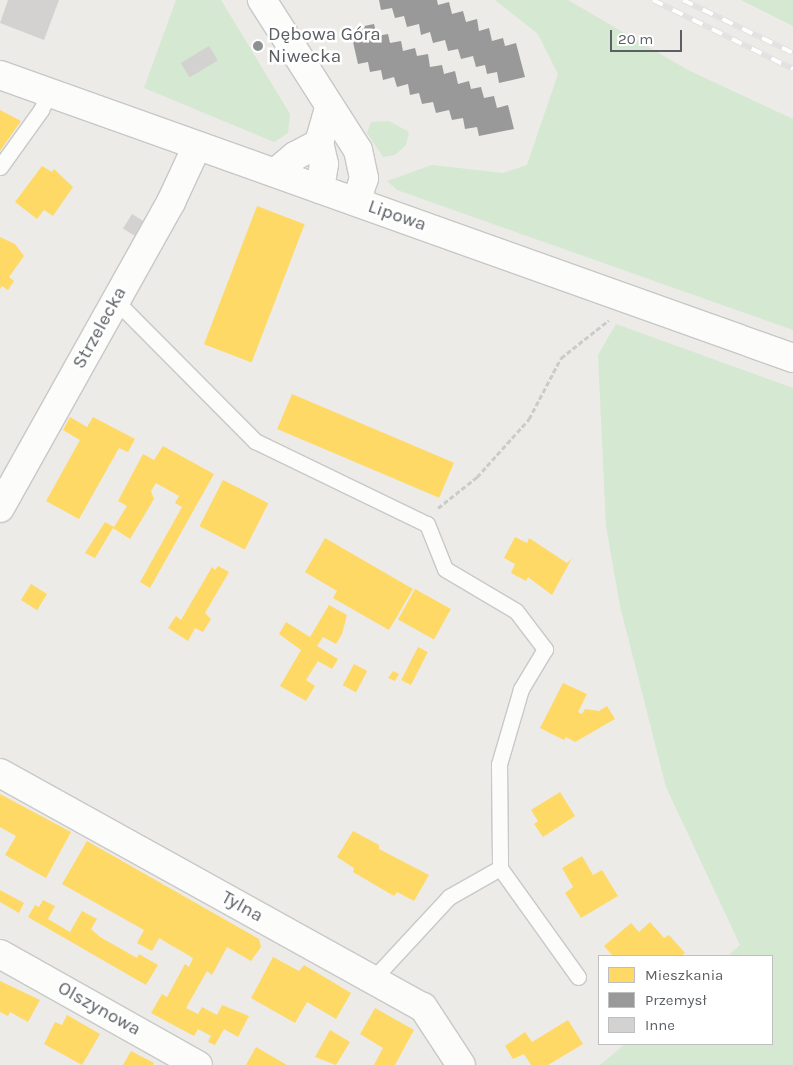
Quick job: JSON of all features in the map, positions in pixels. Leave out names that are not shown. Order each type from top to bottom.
[{"type":"street","points":[[262,0],[329,108],[358,150],[364,178],[356,202]]},
{"type":"street","name":"Lipowa","points":[[0,75],[793,358]]},
{"type":"street","points":[[320,189],[324,164],[319,143],[329,108]]},
{"type":"street","points":[[276,172],[295,156],[319,143]]},
{"type":"street","name":"Strzelecka","points":[[0,508],[175,194],[197,146]]},
{"type":"street","name":"Tylna","points":[[0,773],[423,1007],[460,1065]]},
{"type":"street","name":"Olszynowa","points":[[0,954],[198,1065]]},
{"type":"lane","points":[[0,167],[41,110],[49,92]]},
{"type":"lane","points":[[116,301],[255,441],[428,524],[445,569],[516,611],[545,649],[521,689],[499,764],[500,868],[578,977]]},
{"type":"lane","points":[[373,979],[449,897],[500,868]]},
{"type":"path","points":[[428,524],[440,504],[477,477],[529,418],[561,358],[614,317],[622,296]]},
{"type":"green space","points":[[176,0],[221,0],[290,114],[288,133],[274,142],[144,88]]},
{"type":"green space","points":[[495,0],[568,0],[688,70],[793,119],[793,330],[397,190],[387,181],[432,165],[503,173],[527,165],[558,74],[538,34]]},
{"type":"green space","points":[[741,0],[793,0],[793,26]]},
{"type":"green space","points":[[389,121],[409,132],[406,145],[395,155],[383,157],[367,133],[371,122]]},
{"type":"green space","points":[[616,324],[793,388],[793,1065],[600,1065],[624,1045],[773,1045],[773,955],[729,955],[740,945],[666,787],[620,606],[606,526],[598,355]]},
{"type":"building: Mieszkania","points":[[0,110],[21,121],[0,151]]},
{"type":"building: Mieszkania","points":[[42,166],[52,172],[54,169],[73,187],[53,216],[44,210],[37,219],[15,202]]},
{"type":"building: Mieszkania","points":[[257,206],[305,224],[252,362],[204,344]]},
{"type":"building: Mieszkania","points":[[0,237],[15,244],[24,256],[9,277],[14,281],[8,290],[2,286],[0,289]]},
{"type":"building: Mieszkania","points":[[292,394],[454,463],[439,498],[277,429]]},
{"type":"building: Mieszkania","points":[[70,417],[87,427],[93,417],[135,439],[128,452],[119,448],[79,519],[46,501],[80,440],[63,430]]},
{"type":"building: Mieszkania","points":[[163,446],[214,474],[150,588],[140,582],[182,507],[175,503],[179,496],[156,483],[151,491],[154,499],[130,539],[113,528],[95,558],[85,553],[105,522],[114,527],[127,506],[118,501],[143,454],[154,460]]},
{"type":"building: Mieszkania","points":[[223,480],[268,503],[245,549],[199,526]]},
{"type":"building: Mieszkania","points":[[515,537],[527,543],[529,538],[567,563],[572,558],[552,595],[528,577],[526,581],[511,573],[515,564],[504,558]]},
{"type":"building: Mieszkania","points":[[325,538],[413,589],[389,630],[333,598],[337,591],[305,572]]},
{"type":"building: Mieszkania","points":[[218,566],[229,572],[205,613],[211,619],[203,632],[195,628],[188,641],[168,628],[176,616],[181,620],[212,567],[215,570]]},
{"type":"building: Mieszkania","points":[[31,584],[47,594],[37,610],[21,600]]},
{"type":"building: Mieszkania","points":[[415,589],[451,609],[434,639],[398,620]]},
{"type":"building: Mieszkania","points":[[329,605],[347,615],[342,634],[336,644],[323,637],[317,646],[338,659],[332,669],[318,661],[306,680],[315,686],[306,701],[280,686],[301,650],[279,634],[286,622],[310,637]]},
{"type":"building: Mieszkania","points":[[418,647],[428,652],[411,685],[401,680]]},
{"type":"building: Mieszkania","points":[[354,664],[367,671],[356,692],[343,685]]},
{"type":"building: Mieszkania","points":[[393,671],[399,674],[395,681],[388,678]]},
{"type":"building: Mieszkania","points":[[563,683],[587,694],[578,712],[582,714],[585,709],[599,711],[607,706],[615,719],[575,742],[566,737],[564,740],[540,728]]},
{"type":"building: Mieszkania","points":[[560,792],[575,816],[543,837],[534,824],[538,821],[531,810]]},
{"type":"building: Mieszkania","points":[[0,794],[71,832],[46,878],[5,855],[16,836],[0,827]]},
{"type":"building: Mieszkania","points":[[353,831],[379,845],[379,849],[429,875],[414,901],[397,892],[394,896],[353,872],[354,868],[337,857]]},
{"type":"building: Mieszkania","points":[[87,841],[259,939],[261,947],[251,961],[227,947],[212,975],[207,971],[186,1008],[198,1014],[202,1007],[217,1015],[222,1005],[249,1016],[238,1037],[224,1029],[215,1045],[208,1042],[211,1036],[198,1029],[194,1036],[151,1013],[162,994],[167,997],[185,964],[189,967],[193,958],[159,938],[152,951],[137,943],[144,930],[62,884]]},
{"type":"building: Mieszkania","points":[[582,856],[593,875],[602,870],[618,896],[581,918],[565,893],[573,887],[562,868]]},
{"type":"building: Mieszkania","points":[[0,890],[24,903],[19,913],[0,902]]},
{"type":"building: Mieszkania","points":[[43,900],[55,906],[48,919],[70,932],[82,911],[97,919],[91,929],[100,937],[137,958],[139,954],[158,965],[146,985],[28,917],[35,905],[39,907]]},
{"type":"building: Mieszkania","points":[[650,922],[664,938],[669,935],[685,953],[682,955],[612,955],[604,946],[631,923],[639,932]]},
{"type":"building: Mieszkania","points":[[273,957],[299,971],[304,965],[351,993],[336,1019],[307,1002],[295,1023],[251,998]]},
{"type":"building: Mieszkania","points":[[0,981],[40,1000],[28,1022],[10,1012],[8,1016],[0,1012]]},
{"type":"building: Mieszkania","points":[[375,1008],[414,1030],[395,1065],[374,1065],[383,1048],[360,1034]]},
{"type":"building: Mieszkania","points":[[67,1015],[100,1034],[82,1065],[44,1044],[55,1022],[62,1025]]},
{"type":"building: Mieszkania","points":[[568,1020],[583,1044],[548,1065],[531,1065],[524,1054],[513,1059],[505,1046],[525,1032],[532,1042]]},
{"type":"building: Mieszkania","points":[[330,1030],[350,1042],[336,1065],[315,1057]]},
{"type":"building: Mieszkania","points":[[256,1047],[287,1065],[246,1065]]},
{"type":"building: Mieszkania","points":[[131,1051],[154,1063],[153,1065],[123,1065]]},
{"type":"building: Przemysł","points":[[379,0],[437,0],[438,5],[449,2],[452,14],[463,11],[466,22],[477,19],[479,31],[489,28],[492,41],[503,38],[505,46],[516,43],[525,77],[499,83],[497,72],[487,74],[485,65],[476,67],[473,56],[461,59],[458,49],[448,51],[445,40],[433,43],[430,32],[421,35],[419,24],[407,27],[404,16],[395,18],[392,8],[381,10]]},
{"type":"building: Przemysł","points":[[374,24],[377,36],[388,34],[390,43],[401,41],[403,51],[415,48],[417,56],[428,54],[430,67],[442,65],[444,74],[455,71],[458,84],[469,81],[471,89],[481,87],[484,98],[494,96],[497,108],[508,105],[514,129],[479,136],[477,127],[465,129],[463,118],[452,120],[449,110],[436,113],[433,102],[422,104],[419,93],[410,95],[408,84],[397,87],[394,77],[383,80],[381,70],[370,72],[368,62],[358,64],[350,29]]},
{"type":"building: Inne","points":[[8,0],[59,0],[44,40],[0,23]]},
{"type":"building: Inne","points":[[209,46],[218,61],[189,78],[181,63]]},
{"type":"building: Inne","points":[[132,214],[148,224],[139,238],[123,228]]},
{"type":"railway","points":[[653,0],[793,69]]},
{"type":"railway","points":[[683,0],[793,53]]},
{"type":"place","name":"Dębowa Góra Niwecka","points":[[258,46]]}]
